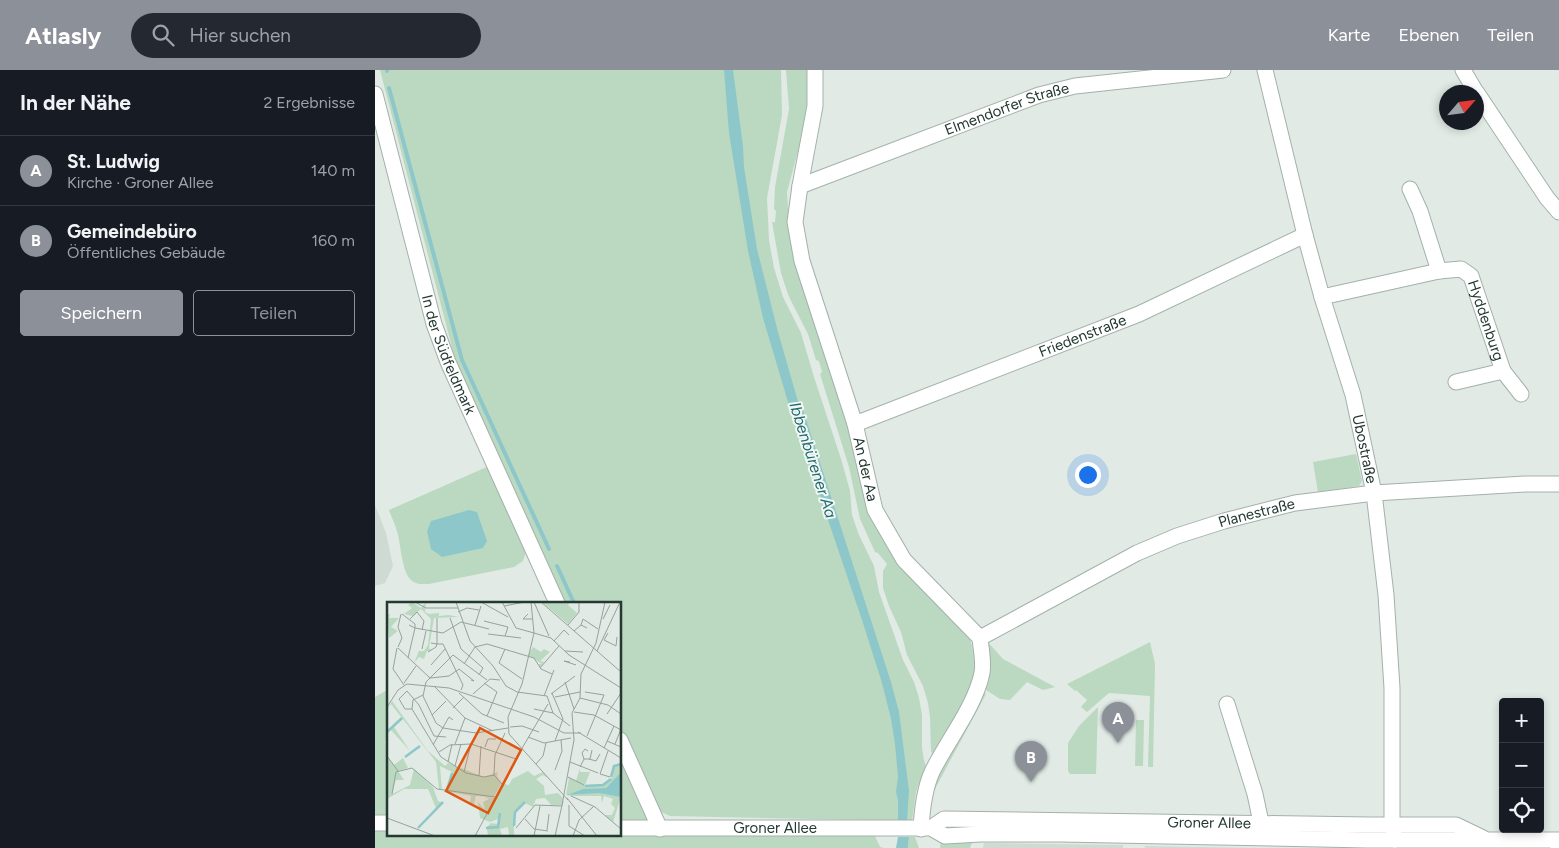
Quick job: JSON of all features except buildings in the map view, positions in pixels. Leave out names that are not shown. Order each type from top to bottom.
[{"type":"street","name":"An der Aa","points":[[815,70],[815,106],[795,222],[802,261],[855,424],[875,510],[904,560],[979,638]]},
{"type":"street","name":"Elmendorfer Straße","points":[[800,186],[1039,95],[1075,86],[1223,70]]},
{"type":"street","name":"Ubostraße","points":[[1265,70],[1305,235],[1322,297],[1353,395],[1374,493],[1386,595],[1392,688],[1393,833]]},
{"type":"street","points":[[1463,70],[1471,85]]},
{"type":"street","name":"In der Südfeldmark","points":[[375,94],[435,324],[448,362],[557,602]]},
{"type":"street","points":[[1484,105],[1547,198],[1559,212]]},
{"type":"street","points":[[1410,189],[1420,211],[1439,271]]},
{"type":"street","name":"Friedenstraße","points":[[855,424],[1139,314],[1305,235]]},
{"type":"street","name":"Hyddenburg","points":[[1322,297],[1439,271],[1461,269],[1471,276],[1503,371],[1521,394]]},
{"type":"street","name":"Hyddenburg","points":[[1456,382],[1503,371]]},
{"type":"street","name":"Planestraße","points":[[979,638],[1137,553],[1177,536],[1224,521],[1295,503],[1374,493],[1525,484],[1559,484]]},
{"type":"street","points":[[922,829],[922,808],[925,792],[932,773],[975,694],[982,672],[982,654],[979,638]]},
{"type":"street","points":[[1227,704],[1255,794],[1262,830]]},
{"type":"street","points":[[621,742],[660,829]]},
{"type":"street","name":"Groner Allee","points":[[621,828],[922,829],[944,819],[1393,833],[1487,840],[1559,842]]},
{"type":"street","points":[[1558,848],[1559,842]]},
{"type":"shaded area","points":[[375,505],[386,533],[393,566],[385,583],[375,586]]},
{"type":"shaded area","points":[[984,843],[1123,845],[1123,848],[983,848]]},
{"type":"shaded area","points":[[1144,846],[1256,848],[1146,848]]},
{"type":"green space","points":[[380,70],[781,70],[782,115],[767,198],[769,240],[774,268],[783,297],[801,333],[842,462],[850,491],[852,515],[874,566],[879,592],[903,660],[914,682],[919,698],[922,715],[922,748],[927,770],[916,792],[912,821],[670,816],[657,810],[621,730],[621,602],[564,602],[455,359]]},
{"type":"green space","points":[[786,70],[809,70],[810,107],[787,192],[789,225],[850,427],[870,511],[970,638],[975,658],[974,675],[967,699],[936,754],[933,755],[931,751],[928,703],[923,686],[907,655],[901,632],[883,588],[883,571],[887,564],[875,552],[860,519],[849,467],[820,374],[822,372],[819,361],[816,360],[808,334],[789,297],[781,273],[772,222],[775,222],[775,187],[789,109]]},
{"type":"green space","points":[[1356,454],[1362,481],[1359,486],[1318,492],[1313,462]]},
{"type":"green space","points":[[489,466],[526,552],[523,561],[514,567],[429,584],[413,582],[405,570],[398,534],[389,510]]},
{"type":"green space","points":[[986,640],[1003,659],[1055,687],[1043,690],[1027,682],[1010,700],[1000,699],[983,688]]},
{"type":"green space","points":[[1150,642],[1155,664],[1153,767],[1148,767],[1150,696],[1109,693],[1087,712],[1081,707],[1087,700],[1067,684]]},
{"type":"green space","points":[[387,690],[387,741],[384,743],[387,743],[387,836],[621,836],[621,761],[655,835],[874,834],[880,847],[884,848],[375,848],[375,697]]},
{"type":"green space","points":[[982,692],[986,694],[929,800],[928,794]]},
{"type":"green space","points":[[1098,707],[1096,774],[1070,774],[1068,771],[1068,743],[1079,726]]},
{"type":"green space","points":[[1136,720],[1144,720],[1143,766],[1135,766]]},
{"type":"green space","points":[[1021,750],[1032,750],[1032,760],[1021,760]]},
{"type":"green space","points":[[909,837],[915,837],[919,848],[908,848]]},
{"type":"green space","points":[[973,840],[970,848],[940,848],[941,841]]},
{"type":"water","name":"Ibbenbürener Aa","points":[[724,70],[733,70],[744,167],[757,249],[778,332],[799,405],[803,410],[899,712],[909,791],[907,821],[898,821],[896,792],[898,777],[895,744],[882,683],[788,402],[763,318],[748,251],[729,133]]},
{"type":"water","points":[[469,510],[477,512],[487,541],[483,548],[442,557],[431,549],[427,531],[431,521]]},
{"type":"water","points":[[898,837],[909,837],[908,848],[896,848]]},
{"type":"waterway","points":[[389,88],[462,360],[549,549]]},
{"type":"waterway","points":[[557,566],[574,602]]},
{"type":"place","name":"St. Ludwig","points":[[1118,743]]},
{"type":"place","name":"Gemeindebüro","points":[[1031,782]]}]
